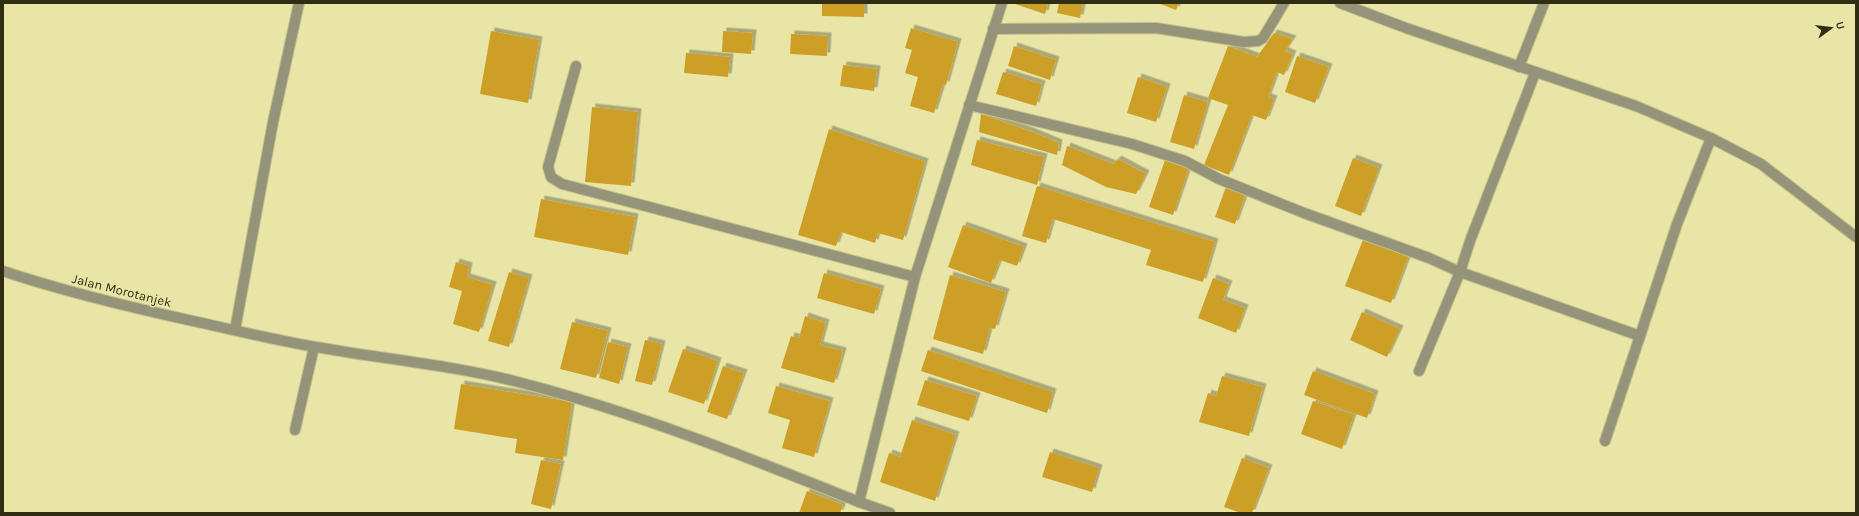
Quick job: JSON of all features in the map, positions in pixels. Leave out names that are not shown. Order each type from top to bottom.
[{"type":"street","points":[[235,330],[273,122],[299,3]]},
{"type":"street","points":[[859,502],[915,277],[1002,3]]},
{"type":"street","points":[[993,29],[1156,28],[1244,42],[1258,42],[1263,38],[1284,3]]},
{"type":"street","points":[[1340,3],[1406,28],[1535,73],[1636,106],[1711,138],[1761,164],[1856,235]]},
{"type":"street","points":[[1520,67],[1544,3]]},
{"type":"street","points":[[576,66],[548,167],[552,177],[562,184],[915,277]]},
{"type":"street","points":[[1419,371],[1460,272],[1470,241],[1535,73]]},
{"type":"street","points":[[969,105],[1132,144],[1185,161],[1219,179],[1304,213],[1429,258],[1460,272],[1640,336]]},
{"type":"street","points":[[1605,441],[1677,224],[1711,138]]},
{"type":"street","name":"Jalan Morotanjek","points":[[3,271],[136,308],[235,330],[314,346],[423,364],[517,382],[622,412],[741,454],[890,513]]},
{"type":"street","points":[[295,430],[314,346]]},
{"type":"building","points":[[822,3],[864,3],[864,17],[822,16]]},
{"type":"building","points":[[1012,3],[1048,3],[1045,14]]},
{"type":"building","points":[[1059,3],[1083,3],[1080,18],[1057,13]]},
{"type":"building","points":[[1158,3],[1179,3],[1176,10]]},
{"type":"building","points":[[911,28],[958,42],[946,85],[943,84],[934,113],[910,106],[918,77],[905,73],[912,50],[905,48]]},
{"type":"building","points":[[491,31],[539,40],[528,103],[480,94]]},
{"type":"building","points":[[723,31],[753,33],[751,54],[722,52]]},
{"type":"building","points":[[1274,33],[1293,39],[1285,51],[1293,54],[1284,75],[1277,72],[1268,97],[1274,99],[1266,120],[1252,115],[1229,175],[1204,165],[1228,105],[1208,98],[1228,46],[1257,57]]},
{"type":"building","points":[[791,34],[828,36],[827,56],[790,54]]},
{"type":"building","points":[[1014,46],[1056,60],[1050,80],[1008,66]]},
{"type":"building","points":[[686,53],[730,57],[728,77],[684,73]]},
{"type":"building","points":[[1297,56],[1329,67],[1315,103],[1285,92]]},
{"type":"building","points":[[843,65],[877,69],[874,91],[840,86]]},
{"type":"building","points":[[1003,72],[1042,84],[1036,106],[996,94]]},
{"type":"building","points":[[1138,77],[1167,87],[1156,122],[1127,113]]},
{"type":"building","points":[[1184,95],[1208,102],[1194,149],[1170,142]]},
{"type":"building","points":[[592,107],[638,112],[631,186],[585,182]]},
{"type":"building","points":[[981,114],[1059,143],[1057,155],[979,132]]},
{"type":"building","points":[[829,129],[925,162],[903,240],[878,233],[875,243],[841,232],[836,246],[798,235]]},
{"type":"building","points":[[977,140],[1044,157],[1037,185],[971,165]]},
{"type":"building","points":[[1067,146],[1113,164],[1118,159],[1146,174],[1136,194],[1106,187],[1062,165]]},
{"type":"building","points":[[1353,158],[1379,168],[1361,216],[1335,206]]},
{"type":"building","points":[[1165,160],[1189,168],[1173,215],[1149,207]]},
{"type":"building","points":[[1227,184],[1247,191],[1235,224],[1215,217]]},
{"type":"building","points":[[1037,186],[1215,242],[1203,282],[1146,265],[1151,250],[1053,219],[1046,243],[1022,236]]},
{"type":"building","points":[[541,199],[635,217],[628,255],[534,237]]},
{"type":"building","points":[[963,225],[1024,247],[1017,266],[1000,260],[991,283],[948,267]]},
{"type":"building","points":[[1364,237],[1409,255],[1391,303],[1345,286]]},
{"type":"building","points":[[456,262],[469,266],[467,277],[493,285],[479,332],[453,324],[462,291],[449,287]]},
{"type":"building","points":[[509,272],[529,278],[509,347],[488,341]]},
{"type":"building","points":[[824,273],[881,289],[874,314],[817,298]]},
{"type":"building","points":[[950,275],[1006,292],[995,329],[990,328],[983,354],[933,339]]},
{"type":"building","points":[[1213,278],[1229,284],[1223,300],[1245,308],[1236,333],[1198,318]]},
{"type":"building","points":[[1362,312],[1400,329],[1387,357],[1350,340]]},
{"type":"building","points":[[805,316],[826,323],[820,345],[843,351],[834,383],[781,368],[791,336],[799,338]]},
{"type":"building","points":[[572,322],[608,331],[596,378],[560,369]]},
{"type":"building","points":[[645,340],[662,344],[652,385],[635,381]]},
{"type":"building","points":[[608,342],[628,347],[619,384],[599,378]]},
{"type":"building","points":[[683,349],[718,361],[704,404],[668,392]]},
{"type":"building","points":[[928,350],[1053,392],[1047,413],[921,371]]},
{"type":"building","points":[[723,366],[744,373],[727,419],[707,412]]},
{"type":"building","points":[[1313,371],[1375,394],[1367,418],[1304,395]]},
{"type":"building","points":[[1222,376],[1263,387],[1249,436],[1199,422],[1208,393],[1216,396]]},
{"type":"building","points":[[925,380],[977,396],[969,421],[917,405]]},
{"type":"building","points":[[461,384],[572,402],[563,460],[515,453],[517,439],[454,429]]},
{"type":"building","points":[[776,386],[830,401],[814,457],[782,448],[790,420],[768,413]]},
{"type":"building","points":[[1313,401],[1354,415],[1342,449],[1301,434]]},
{"type":"building","points":[[912,420],[956,435],[935,501],[880,482],[889,453],[900,457]]},
{"type":"building","points":[[1050,452],[1099,468],[1092,492],[1042,477]]},
{"type":"building","points":[[1242,458],[1269,468],[1252,513],[1241,513],[1224,507]]},
{"type":"building","points":[[541,460],[561,464],[551,509],[531,504]]},
{"type":"building","points":[[807,491],[843,505],[840,513],[799,513]]}]
